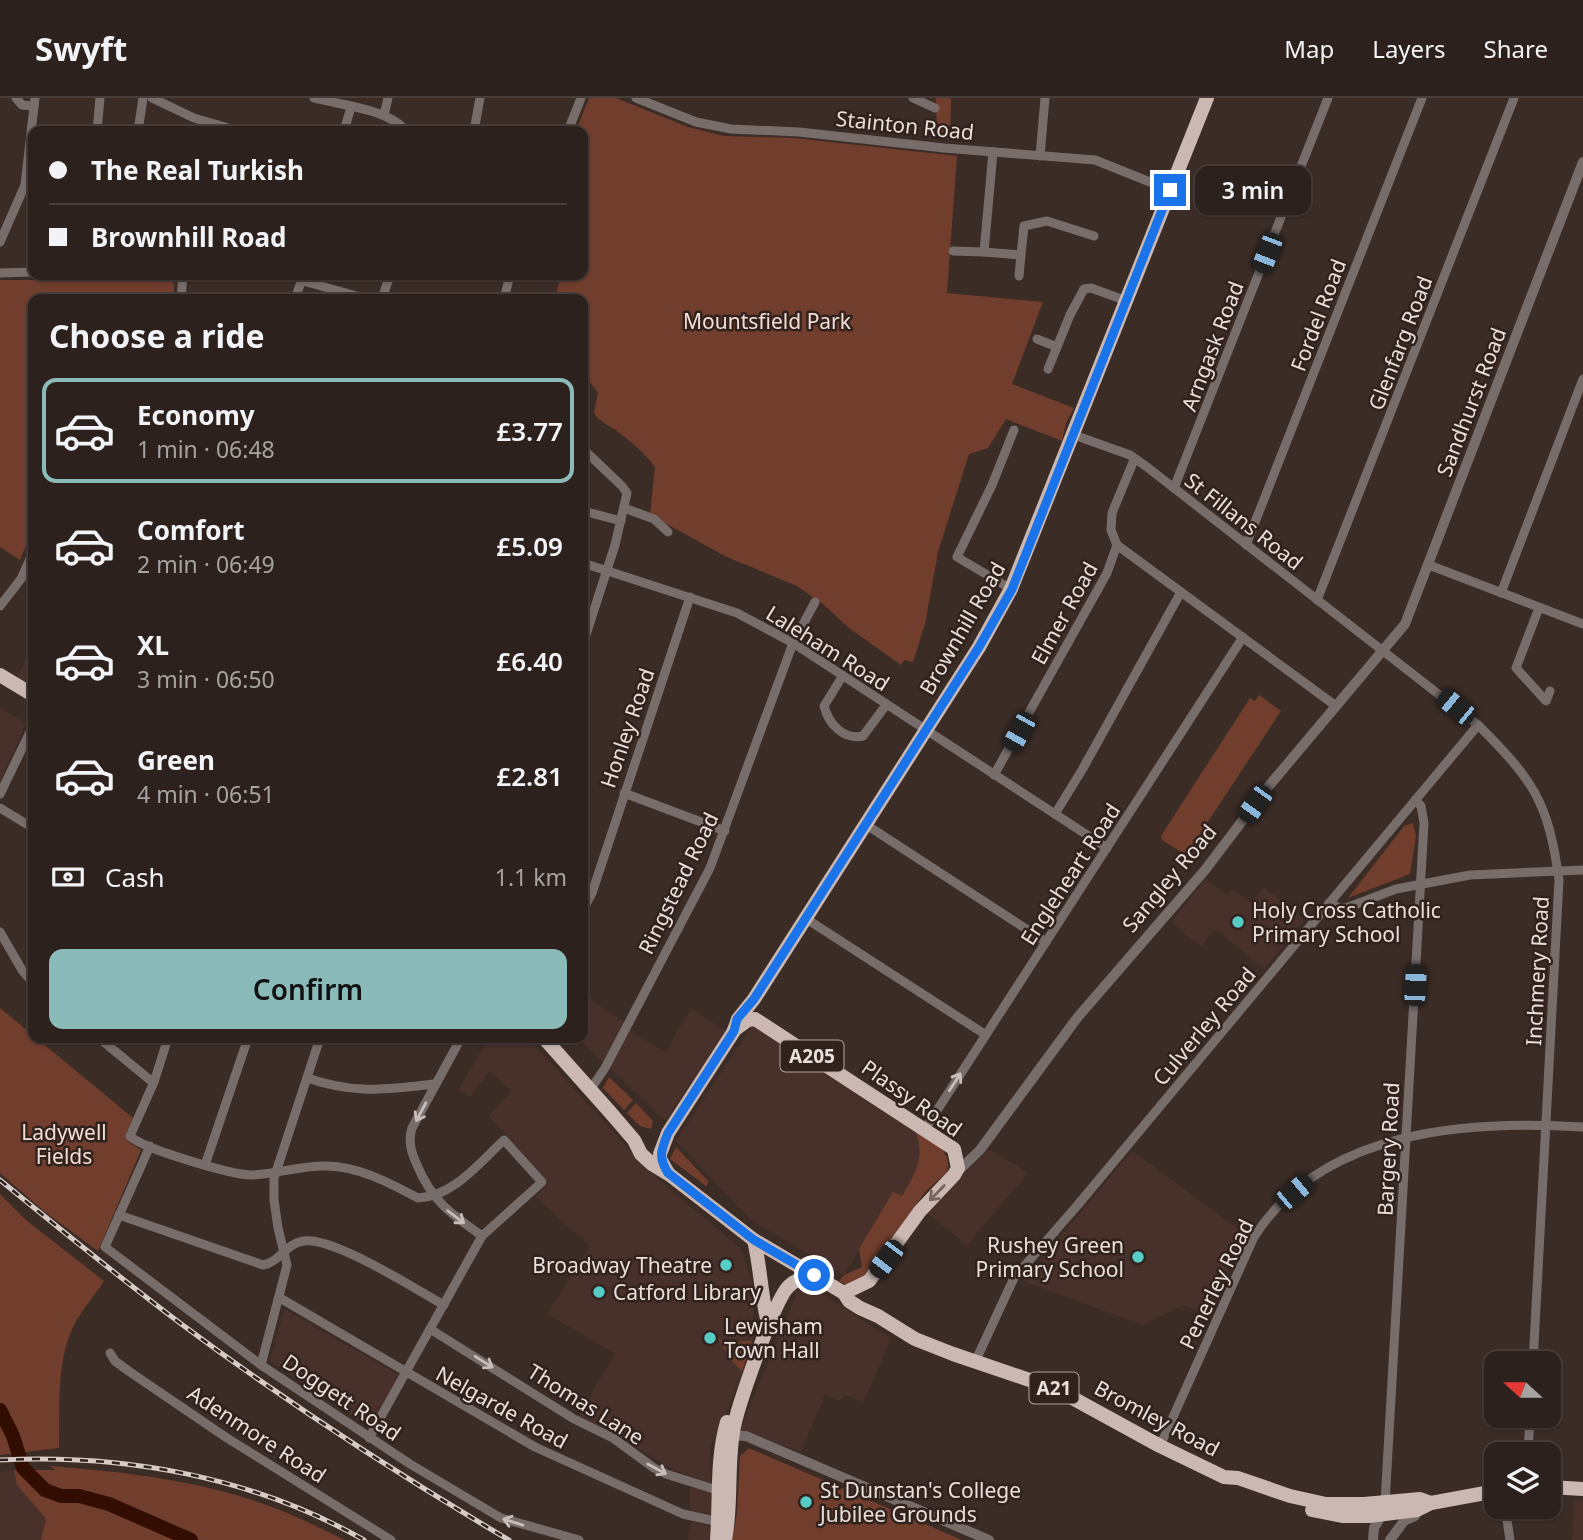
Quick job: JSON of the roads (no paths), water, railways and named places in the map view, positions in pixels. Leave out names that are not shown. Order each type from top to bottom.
[{"type":"highway","name":"Brownhill Road","points":[[668,1173],[660,1154],[668,1133],[734,1031],[737,1019],[754,999],[926,731],[1012,589],[1207,98]]},
{"type":"highway","points":[[0,675],[28,692]]},
{"type":"highway","points":[[734,1031],[748,1020],[755,1019],[754,999]]},
{"type":"highway","name":"Plassy Road","points":[[755,1019],[954,1149],[958,1168],[954,1175]]},
{"type":"highway","name":"Bromley Road","points":[[548,1043],[634,1140],[644,1157],[754,1240],[844,1293],[849,1301],[860,1308],[915,1339],[1056,1389],[1160,1446],[1224,1476],[1238,1478],[1307,1501],[1344,1504],[1376,1526]]},
{"type":"highway","points":[[634,1140],[654,1140],[668,1133]]},
{"type":"highway","name":"Sangley Road","points":[[844,1293],[869,1281],[920,1211],[954,1175]]},
{"type":"highway","points":[[754,1240],[769,1327]]},
{"type":"highway","points":[[717,1540],[732,1435],[742,1397],[786,1288],[799,1279],[814,1275]]},
{"type":"highway","points":[[869,1281],[867,1292],[870,1304],[878,1316]]},
{"type":"highway","points":[[726,1540],[720,1444],[732,1409],[742,1397]]},
{"type":"highway","name":"Bromley Road","points":[[1224,1476],[1234,1487],[1292,1507],[1342,1516],[1376,1526],[1431,1503],[1484,1493]]},
{"type":"highway","points":[[1561,1488],[1583,1489]]},
{"type":"highway","name":"Bromley Road","points":[[1376,1526],[1420,1499],[1431,1503]]},
{"type":"street","points":[[16,98],[22,104],[34,102],[31,126]]},
{"type":"street","points":[[97,126],[100,98]]},
{"type":"street","points":[[139,126],[142,98]]},
{"type":"street","points":[[152,98],[194,118],[222,126]]},
{"type":"street","points":[[314,98],[384,115],[402,126]]},
{"type":"street","points":[[384,115],[388,98]]},
{"type":"street","points":[[475,126],[480,98]]},
{"type":"street","points":[[570,126],[581,98]]},
{"type":"street","name":"Stainton Road","points":[[636,98],[660,102],[696,122],[731,129],[799,132],[1095,160],[1170,190]]},
{"type":"street","points":[[913,98],[935,108]]},
{"type":"street","points":[[1040,156],[1045,98]]},
{"type":"street","name":"Arngask Road","points":[[1174,488],[1328,98]]},
{"type":"street","name":"Fordel Road","points":[[1246,545],[1422,98]]},
{"type":"street","name":"Glenfarg Road","points":[[1317,600],[1514,98]]},
{"type":"street","points":[[345,126],[351,107]]},
{"type":"street","points":[[984,252],[993,152]]},
{"type":"street","points":[[0,242],[25,186],[28,158]]},
{"type":"street","name":"Sandhurst Road","points":[[1384,650],[1407,620],[1583,162]]},
{"type":"street","points":[[1019,276],[1024,226],[1047,220],[1094,236]]},
{"type":"street","points":[[953,251],[1021,255]]},
{"type":"street","points":[[0,273],[28,272]]},
{"type":"street","points":[[310,280],[352,294]]},
{"type":"street","points":[[1048,369],[1084,289],[1091,288],[1127,301]]},
{"type":"street","points":[[1037,339],[1058,347]]},
{"type":"street","points":[[1501,593],[1583,379]]},
{"type":"street","points":[[1012,589],[957,557],[992,485],[1014,430]]},
{"type":"street","name":"St Fillans Road","points":[[1074,435],[1130,455],[1384,650]]},
{"type":"street","points":[[588,454],[627,493],[588,628]]},
{"type":"street","name":"Elmer Road","points":[[994,775],[1107,573],[1117,545],[1111,530],[1112,513],[1134,460]]},
{"type":"street","points":[[624,508],[654,519],[668,532]]},
{"type":"street","points":[[588,512],[621,521]]},
{"type":"street","points":[[1117,545],[1336,706]]},
{"type":"street","points":[[0,606],[21,579],[28,563]]},
{"type":"street","name":"Laleham Road","points":[[588,565],[745,617],[793,643],[1107,848]]},
{"type":"street","points":[[1429,565],[1539,607],[1582,620]]},
{"type":"street","points":[[1055,814],[1181,592]]},
{"type":"street","name":"Honley Road","points":[[588,901],[690,597]]},
{"type":"street","name":"Ringstead Road","points":[[590,1090],[606,1068],[710,868],[793,643],[815,602]]},
{"type":"street","points":[[1539,607],[1516,668],[1546,701],[1550,691]]},
{"type":"street","name":"Engleheart Road","points":[[925,1129],[1243,637]]},
{"type":"street","name":"Sangley Road","points":[[954,1175],[980,1150],[1077,1018],[1205,870],[1268,787],[1384,650]]},
{"type":"street","name":"Inchmery Road","points":[[1384,650],[1478,725],[1504,751],[1537,793],[1552,836],[1558,871],[1558,916],[1534,1351]]},
{"type":"street","points":[[842,677],[824,706],[832,725],[843,732],[854,738],[863,736],[886,705]]},
{"type":"street","name":"Culverley Road","points":[[975,1362],[1019,1271],[1076,1207],[1478,725]]},
{"type":"street","points":[[0,794],[28,736]]},
{"type":"street","points":[[624,793],[725,831]]},
{"type":"street","name":"Bargery Road","points":[[1376,1526],[1406,1137],[1420,884],[1423,823],[1421,806],[1415,800]]},
{"type":"street","points":[[0,808],[28,825]]},
{"type":"street","points":[[865,824],[1046,942]]},
{"type":"street","points":[[1329,903],[1346,908],[1396,889],[1470,875],[1583,870]]},
{"type":"street","points":[[805,918],[986,1035]]},
{"type":"street","points":[[0,932],[28,977]]},
{"type":"street","points":[[105,1043],[154,1082]]},
{"type":"street","points":[[167,1043],[154,1082],[130,1136],[150,1146],[243,1175],[276,1173],[303,1167],[354,1169],[379,1178],[418,1198],[432,1196],[459,1181],[504,1140],[542,1182],[482,1236],[369,1438]]},
{"type":"street","points":[[205,1165],[246,1043]]},
{"type":"street","points":[[261,1365],[287,1272],[274,1200],[276,1173],[318,1043]]},
{"type":"street","points":[[458,1043],[412,1128],[410,1142],[432,1196],[447,1211],[482,1236]]},
{"type":"street","points":[[307,1078],[336,1088],[355,1090],[436,1084]]},
{"type":"street","name":"Penerley Road","points":[[1160,1446],[1248,1248],[1261,1226],[1294,1192],[1323,1170],[1359,1152],[1406,1137],[1515,1124],[1583,1127]]},
{"type":"street","name":"Sangley Road","points":[[954,1149],[974,1149],[991,1135]]},
{"type":"street","points":[[150,1146],[119,1215],[263,1265],[271,1263],[294,1243],[306,1240],[318,1242],[353,1256],[444,1305]]},
{"type":"street","name":"Doggett Road","points":[[119,1215],[105,1247],[261,1365],[369,1438],[500,1518],[579,1540]]},
{"type":"street","name":"Nelgarde Road","points":[[280,1298],[535,1447],[683,1514],[719,1522]]},
{"type":"street","name":"Thomas Lane","points":[[430,1329],[574,1419],[613,1438],[654,1468],[725,1493]]},
{"type":"street","name":"Adenmore Road","points":[[110,1353],[115,1361],[227,1438],[391,1540]]},
{"type":"street","points":[[720,1471],[726,1443],[732,1435],[746,1436],[989,1540]]},
{"type":"street","points":[[1390,1540],[1404,1521],[1415,1516],[1417,1510]]},
{"type":"street","points":[[1507,1519],[1510,1540]]},
{"type":"waterway","points":[[0,1410],[13,1436],[23,1468],[45,1490],[61,1496],[79,1496],[109,1504],[191,1540]]},
{"type":"railway","points":[[0,1180],[223,1355],[344,1437],[509,1540]]},
{"type":"railway","points":[[0,1460],[94,1461],[188,1474],[278,1500],[322,1518],[364,1540]]},
{"type":"place","name":"Holy Cross Catholic Primary School","points":[[1238,922]]},
{"type":"place","name":"Rushey Green Primary School","points":[[1138,1257]]},
{"type":"place","name":"Broadway Theatre","points":[[726,1265]]},
{"type":"place","name":"Catford Library","points":[[599,1292]]},
{"type":"place","name":"Lewisham Town Hall","points":[[710,1338]]},
{"type":"place","name":"St Dunstan's College Jubilee Grounds","points":[[806,1502]]},
{"type":"park label","name":"Mountsfield Park","points":[[767,321]]},
{"type":"park label","name":"Ladywell Fields","points":[[64,1144]]}]
